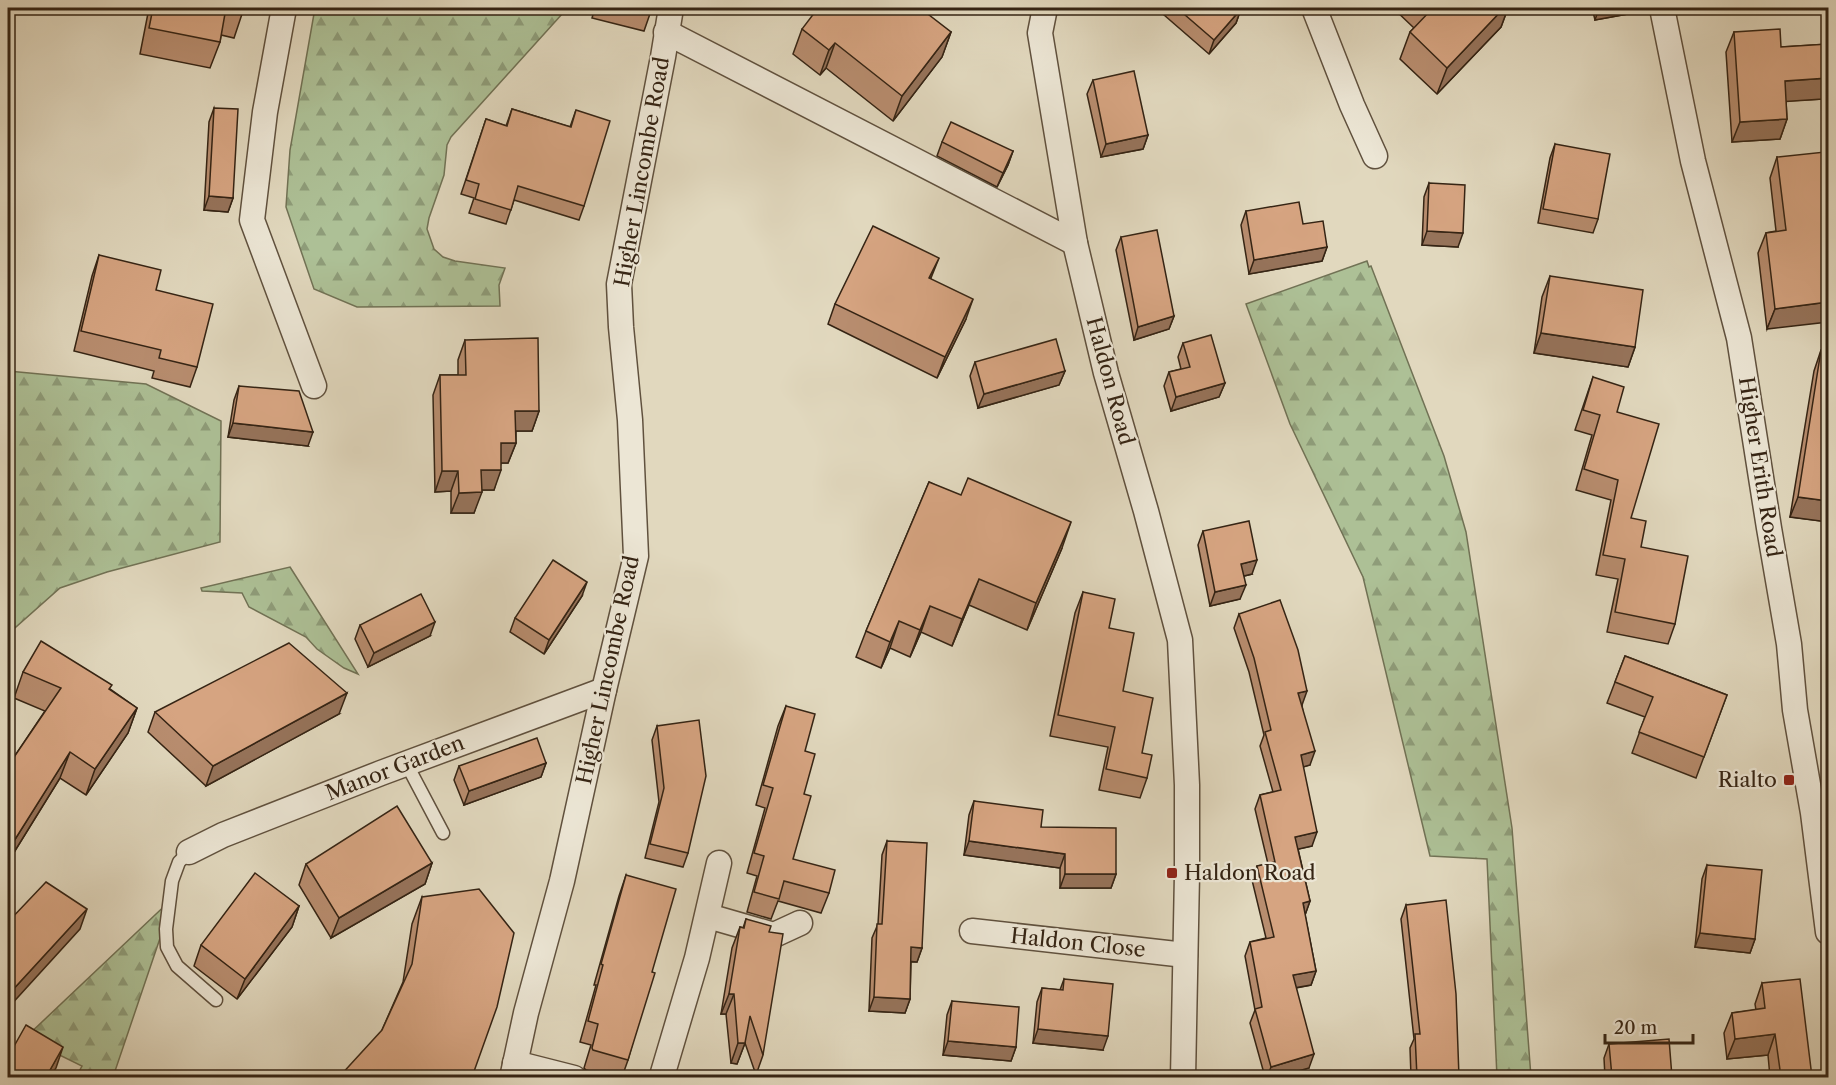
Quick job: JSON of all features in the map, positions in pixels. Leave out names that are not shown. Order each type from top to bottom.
[{"type":"street","points":[[284,8],[265,112],[252,220],[314,386]]},
{"type":"street","name":"Higher Lincombe Road","points":[[513,1070],[562,881],[636,556],[630,420],[619,284],[671,8]]},
{"type":"street","name":"Haldon Road","points":[[1045,8],[1040,33],[1075,243],[1106,373],[1180,640],[1187,785],[1188,874],[1183,1077]]},
{"type":"street","points":[[1314,8],[1352,105],[1375,156]]},
{"type":"street","name":"Higher Erith Road","points":[[1662,8],[1693,161],[1739,338],[1789,644],[1795,710],[1814,813],[1828,932]]},
{"type":"street","points":[[666,32],[1075,243]]},
{"type":"street","name":"Manor Garden","points":[[189,852],[223,835],[604,690]]},
{"type":"street","points":[[662,1077],[708,916],[719,863]]},
{"type":"street","points":[[708,916],[774,935],[800,923]]},
{"type":"street","name":"Haldon Close","points":[[972,931],[1185,955]]},
{"type":"street","points":[[513,1070],[574,1077]]},
{"type":"lane","points":[[406,764],[443,833]]},
{"type":"lane","points":[[189,852],[179,862],[172,881],[166,929],[167,947],[177,966],[216,1000]]},
{"type":"green space","points":[[315,8],[552,8],[563,13],[451,137],[447,145],[444,175],[429,218],[427,229],[434,249],[443,257],[455,261],[505,268],[499,285],[500,306],[357,307],[314,289],[286,207],[290,150]]},
{"type":"green space","points":[[1367,261],[1369,267],[1371,266],[1444,456],[1466,532],[1512,828],[1531,1077],[1497,1077],[1487,859],[1430,856],[1363,577],[1290,424],[1246,304]]},
{"type":"green space","points":[[8,371],[146,384],[221,421],[220,542],[107,572],[60,588],[8,634]]},
{"type":"green space","points":[[290,567],[358,674],[344,668],[317,649],[306,637],[249,607],[242,593],[202,591],[201,588]]},
{"type":"green space","points":[[174,897],[113,1077],[76,1077],[82,1066],[25,1038]]},
{"type":"building","points":[[153,8],[226,8],[220,42],[149,28]]},
{"type":"building","points":[[226,8],[244,8],[244,12]]},
{"type":"building","points":[[628,8],[652,8],[651,13]]},
{"type":"building","points":[[818,8],[920,8],[951,32],[902,96],[835,43],[829,50],[802,29]]},
{"type":"building","points":[[1177,8],[1240,8],[1241,9],[1214,40]]},
{"type":"building","points":[[1430,8],[1504,8],[1447,68],[1410,32],[1432,9]]},
{"type":"building","points":[[1780,29],[1781,47],[1828,44],[1828,78],[1785,81],[1787,119],[1740,122],[1734,32]]},
{"type":"building","points":[[1134,71],[1148,135],[1106,144],[1093,80]]},
{"type":"building","points":[[214,108],[238,109],[233,198],[209,196]]},
{"type":"building","points":[[512,109],[571,127],[576,110],[610,121],[584,206],[518,186],[511,210],[475,199],[479,184],[466,180],[486,119],[507,126]]},
{"type":"building","points":[[951,122],[1013,151],[1003,173],[942,142]]},
{"type":"building","points":[[1555,144],[1610,154],[1598,219],[1543,209]]},
{"type":"building","points":[[1825,152],[1828,180],[1828,302],[1775,309],[1766,233],[1786,230],[1777,157]]},
{"type":"building","points":[[1429,183],[1465,185],[1463,233],[1427,231]]},
{"type":"building","points":[[1299,202],[1303,224],[1323,221],[1327,247],[1254,260],[1246,211]]},
{"type":"building","points":[[873,226],[939,258],[929,278],[973,299],[945,357],[835,304]]},
{"type":"building","points":[[1157,230],[1174,316],[1138,327],[1121,237]]},
{"type":"building","points":[[99,255],[161,270],[156,290],[213,304],[197,367],[159,358],[161,350],[81,331]]},
{"type":"building","points":[[1550,276],[1643,290],[1635,347],[1541,333]]},
{"type":"building","points":[[1211,335],[1225,383],[1176,397],[1169,372],[1190,367],[1183,343]]},
{"type":"building","points":[[538,338],[539,411],[515,411],[516,443],[501,443],[501,470],[481,470],[482,492],[459,493],[458,471],[442,471],[440,375],[466,375],[465,340]]},
{"type":"building","points":[[1056,339],[1065,371],[984,394],[975,362]]},
{"type":"building","points":[[1821,350],[1828,351],[1828,501],[1798,497]]},
{"type":"building","points":[[1593,377],[1624,387],[1617,412],[1659,424],[1631,518],[1646,521],[1641,547],[1688,556],[1675,624],[1615,612],[1625,559],[1603,555],[1618,480],[1584,469],[1600,415],[1583,410]]},
{"type":"building","points":[[239,386],[299,391],[313,432],[233,423]]},
{"type":"building","points":[[968,478],[1071,522],[1036,603],[979,579],[962,619],[930,606],[920,630],[899,621],[890,642],[866,631],[929,482],[961,495]]},
{"type":"building","points":[[1249,521],[1257,560],[1241,564],[1246,585],[1215,592],[1203,531]]},
{"type":"building","points":[[553,560],[587,582],[549,640],[515,618]]},
{"type":"building","points":[[1083,592],[1115,599],[1109,628],[1134,633],[1123,691],[1153,698],[1142,753],[1152,755],[1147,778],[1106,769],[1115,727],[1058,715]]},
{"type":"building","points":[[421,594],[435,622],[374,653],[360,625]]},
{"type":"building","points":[[1280,600],[1298,650],[1307,691],[1298,693],[1315,751],[1301,755],[1317,832],[1295,837],[1310,901],[1303,903],[1316,971],[1293,975],[1314,1054],[1271,1067],[1255,1009],[1262,1007],[1250,942],[1274,937],[1257,866],[1275,862],[1260,795],[1281,790],[1265,732],[1271,730],[1254,658],[1239,614]]},
{"type":"building","points":[[41,641],[112,685],[109,689],[137,708],[95,769],[70,752],[14,841],[8,837],[8,766],[61,688],[23,672]]},
{"type":"building","points":[[289,643],[347,693],[213,766],[155,712]]},
{"type":"building","points":[[1625,656],[1727,695],[1704,757],[1639,732],[1653,697],[1615,682]]},
{"type":"building","points":[[786,706],[815,714],[805,751],[815,754],[804,794],[811,796],[793,859],[835,870],[829,893],[784,881],[779,899],[754,892],[764,856],[754,853],[773,788],[763,785]]},
{"type":"building","points":[[699,720],[706,776],[688,853],[650,844],[664,788],[657,726]]},
{"type":"building","points":[[537,738],[546,763],[469,791],[459,766]]},
{"type":"building","points":[[974,801],[1043,810],[1041,827],[1116,828],[1116,874],[1065,874],[1065,854],[969,841]]},
{"type":"building","points":[[397,806],[432,863],[339,918],[306,864]]},
{"type":"building","points":[[887,841],[927,843],[922,948],[911,947],[910,999],[874,997],[877,924],[882,924]]},
{"type":"building","points":[[1707,865],[1762,870],[1755,939],[1700,933]]},
{"type":"building","points":[[255,873],[299,906],[245,979],[201,945]]},
{"type":"building","points":[[626,875],[676,889],[652,972],[655,973],[628,1060],[593,1050],[598,1024],[588,1021]]},
{"type":"building","points":[[46,882],[87,909],[8,995],[8,922]]},
{"type":"building","points":[[479,889],[514,933],[497,1007],[472,1077],[339,1077],[382,1030],[412,964],[422,897]]},
{"type":"building","points":[[1446,900],[1456,994],[1459,1077],[1417,1077],[1415,1034],[1420,1034],[1406,905]]},
{"type":"building","points":[[746,919],[771,926],[769,932],[783,934],[763,1055],[750,1016],[745,1043],[738,1043],[734,994],[729,994],[740,927],[744,928]]},
{"type":"building","points":[[1064,979],[1113,984],[1108,1036],[1038,1029],[1042,988],[1063,990]]},
{"type":"building","points":[[1800,979],[1812,1077],[1781,1077],[1775,1034],[1735,1039],[1732,1013],[1765,1008],[1762,983]]},
{"type":"building","points":[[952,1001],[1019,1007],[1016,1047],[948,1041]]},
{"type":"building","points":[[26,1025],[63,1047],[46,1077],[8,1077],[8,1057]]},
{"type":"building","points":[[1669,1039],[1672,1077],[1612,1077],[1609,1044]]},
{"type":"place","name":"Rialto","points":[[1789,780]]},
{"type":"place","name":"Haldon Road","points":[[1172,873]]}]
